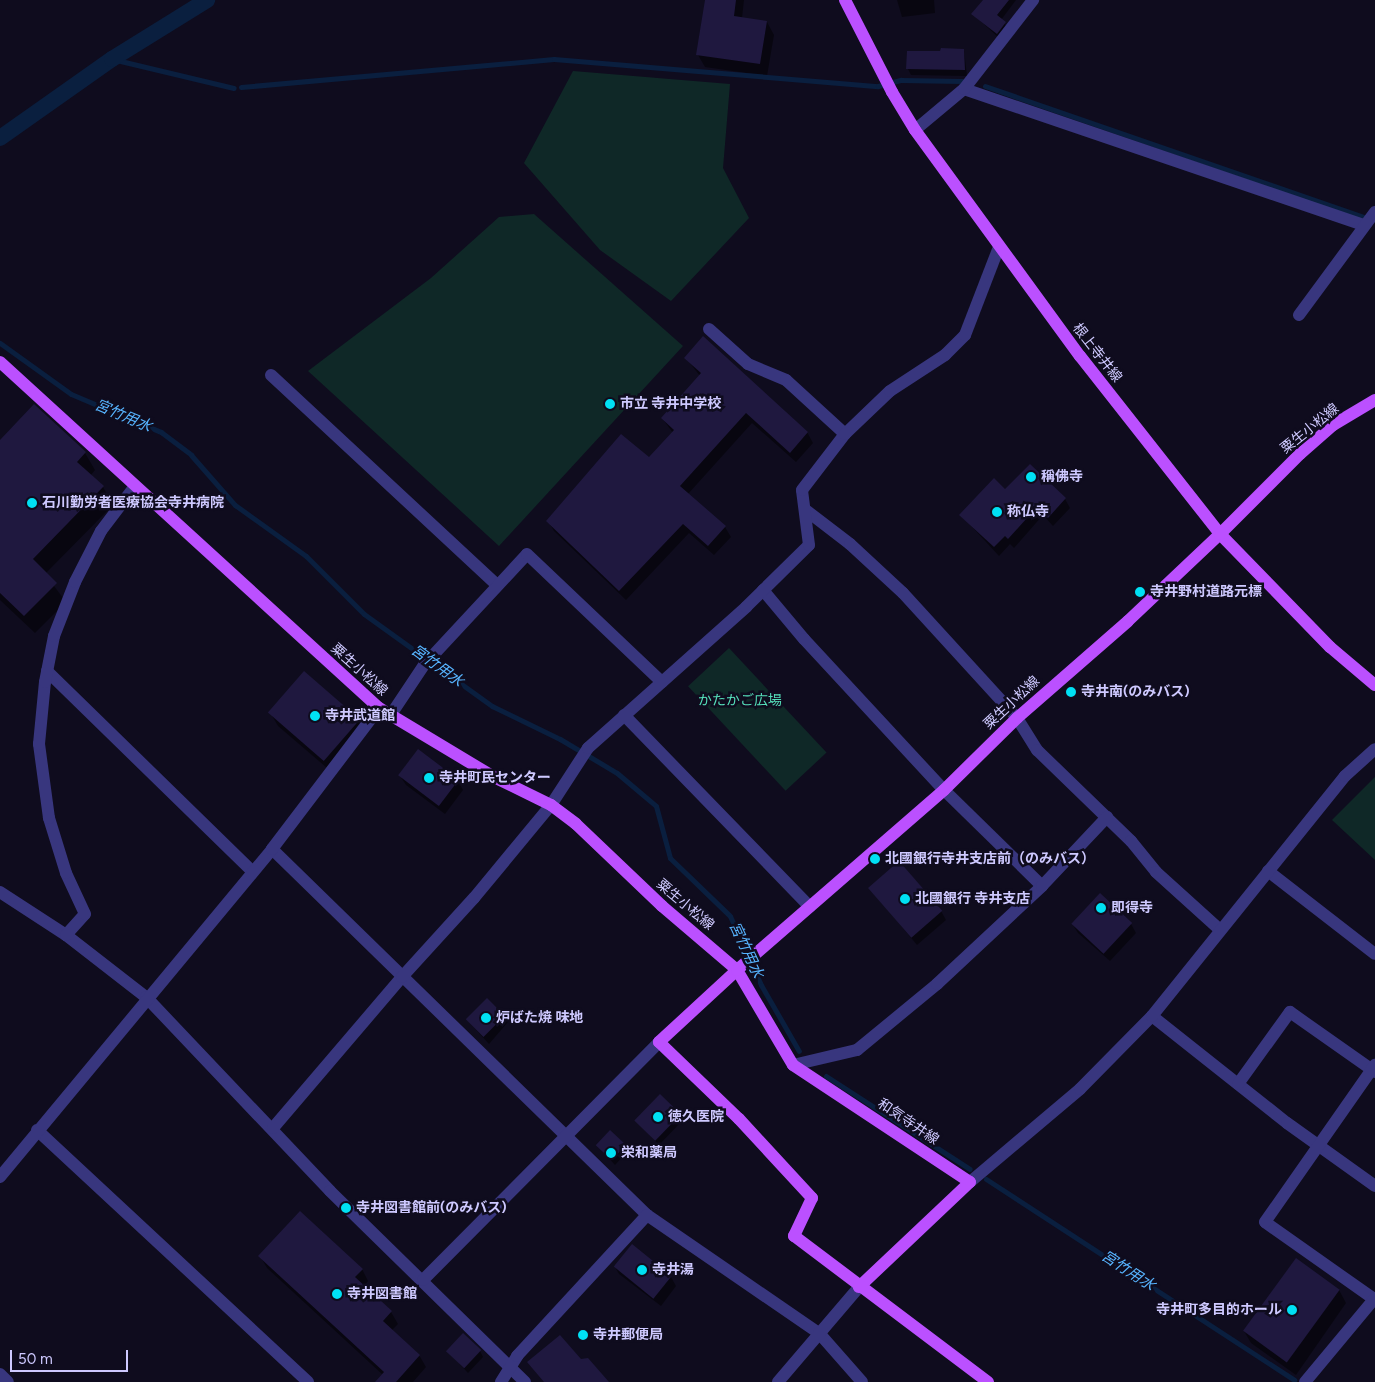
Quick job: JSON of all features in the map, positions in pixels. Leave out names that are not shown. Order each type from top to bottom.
[{"type":"main road","name":"根上寺井線","points":[[845,0],[892,92],[915,130],[999,246],[1220,534],[1330,647],[1375,685]]},
{"type":"main road","name":"粟生小松線","points":[[0,362],[379,708],[492,776],[551,805],[576,824],[662,906],[741,967],[756,956],[944,790],[1017,718],[1128,621],[1313,442],[1333,425],[1375,400]]},
{"type":"main road","points":[[741,967],[659,1042],[739,1119],[812,1198],[794,1236],[858,1287],[988,1382]]},
{"type":"main road","name":"和気寺井線","points":[[741,967],[793,1065],[970,1182]]},
{"type":"main road","points":[[858,1287],[970,1182]]},
{"type":"street","points":[[915,130],[964,89],[1033,0]]},
{"type":"street","points":[[964,89],[1364,225]]},
{"type":"street","points":[[1298,315],[1364,225],[1375,213]]},
{"type":"street","points":[[273,1128],[402,977],[474,898],[551,805],[588,748],[763,590],[809,545],[808,511],[802,490],[845,434],[890,391],[945,355],[965,334],[999,246]]},
{"type":"street","points":[[708,329],[748,364],[786,380],[845,434]]},
{"type":"street","points":[[271,375],[496,584]]},
{"type":"street","points":[[66,935],[85,914],[66,873],[47,801],[39,744],[47,671],[54,636],[75,582],[101,531],[135,486]]},
{"type":"street","points":[[808,511],[850,544],[903,593],[1017,718],[1037,750],[1107,817],[1156,872],[1219,930]]},
{"type":"street","points":[[390,716],[424,665],[496,584],[527,554],[662,682]]},
{"type":"street","points":[[763,590],[804,640],[944,790],[1042,886]]},
{"type":"street","points":[[47,671],[252,871]]},
{"type":"street","points":[[0,1177],[146,997],[272,849],[379,708]]},
{"type":"street","points":[[624,715],[810,907]]},
{"type":"street","points":[[970,1182],[1080,1089],[1152,1016],[1219,930],[1345,776],[1375,748]]},
{"type":"street","points":[[793,1065],[858,1050],[937,984],[1042,886],[1107,817]]},
{"type":"street","points":[[272,849],[647,1215],[818,1333],[862,1382]]},
{"type":"street","points":[[1268,871],[1375,954]]},
{"type":"street","points":[[0,892],[66,935],[146,997],[273,1128],[330,1191],[512,1366],[525,1382]]},
{"type":"street","points":[[1238,1084],[1290,1012],[1374,1069],[1265,1222],[1375,1298],[1305,1382]]},
{"type":"street","points":[[1152,1016],[1238,1084],[1375,1186]]},
{"type":"street","points":[[423,1280],[566,1138],[659,1042]]},
{"type":"street","points":[[37,1130],[308,1382]]},
{"type":"street","points":[[501,1382],[512,1366],[647,1215]]},
{"type":"street","points":[[778,1382],[858,1287]]},
{"type":"street","points":[[0,1374],[8,1382]]},
{"type":"green space","points":[[573,71],[730,84],[723,168],[749,218],[671,301],[600,250],[524,163]]},
{"type":"green space","points":[[534,214],[683,346],[499,546],[308,371],[431,278],[499,217]]},
{"type":"green space","name":"かたかご広場","points":[[729,648],[827,753],[786,791],[688,686]]},
{"type":"green space","points":[[1375,777],[1375,860],[1332,820]]},
{"type":"building","points":[[705,0],[736,0],[734,16],[767,21],[760,64],[696,55]]},
{"type":"building","points":[[983,0],[1009,0],[997,15],[1006,22],[997,34],[971,14]]},
{"type":"building","points":[[941,48],[964,49],[965,70],[906,69],[907,51],[940,51]]},
{"type":"building","points":[[703,336],[808,432],[790,453],[746,413],[680,486],[726,526],[708,546],[683,524],[619,591],[546,521],[621,434],[649,457],[674,430],[661,418],[701,373],[684,358]]},
{"type":"building","name":"石川勤労者医療協会寺井病院","points":[[34,404],[86,452],[77,462],[104,486],[33,559],[57,583],[24,616],[0,593],[0,440]]},
{"type":"building","name":"称仏寺","points":[[1030,464],[1066,498],[1048,518],[1037,507],[1008,539],[1005,536],[994,547],[959,515],[994,478],[1005,489]]},
{"type":"building","name":"寺井武道館","points":[[304,671],[360,720],[324,761],[268,713]]},
{"type":"building","name":"寺井町民センター","points":[[418,749],[459,780],[439,806],[398,775]]},
{"type":"building","name":"北國銀行 寺井支店","points":[[899,861],[942,911],[911,938],[868,888]]},
{"type":"building","name":"即得寺","points":[[1100,893],[1132,923],[1104,954],[1071,924]]},
{"type":"building","name":"炉ばた焼 味地","points":[[487,998],[505,1016],[483,1037],[466,1019]]},
{"type":"building","name":"徳久医院","points":[[660,1094],[681,1114],[655,1141],[634,1121]]},
{"type":"building","name":"栄和薬局","points":[[610,1130],[626,1145],[612,1160],[596,1145]]},
{"type":"building","name":"寺井図書館","points":[[300,1211],[363,1269],[355,1277],[392,1311],[383,1321],[420,1355],[396,1382],[375,1382],[384,1372],[258,1256]]},
{"type":"building","name":"寺井湯","points":[[632,1244],[672,1276],[653,1299],[614,1267]]},
{"type":"building","name":"寺井町多目的ホール","points":[[1296,1258],[1340,1290],[1287,1363],[1243,1331]]},
{"type":"building","points":[[463,1333],[481,1350],[464,1368],[446,1351]]},
{"type":"building","points":[[560,1335],[581,1359],[588,1358],[609,1382],[544,1382],[527,1362]]},
{"type":"waterway","name":"宮竹用水","points":[[0,138],[112,59],[207,0]]},
{"type":"waterway","points":[[112,59],[234,88]]},
{"type":"waterway","points":[[241,87],[554,59],[878,86],[901,80],[962,81]]},
{"type":"waterway","points":[[985,86],[1364,217]]},
{"type":"waterway","name":"宮竹用水","points":[[0,343],[71,394],[161,432],[191,455],[235,505],[306,556],[364,614],[492,706],[560,739],[617,773],[656,806],[670,858],[730,916],[761,985],[799,1051]]},
{"type":"waterway","name":"宮竹用水","points":[[826,1076],[970,1169]]},
{"type":"waterway","name":"宮竹用水","points":[[986,1179],[1294,1380]]},
{"type":"place","name":"市立 寺井中学校","points":[[610,404]]},
{"type":"place","name":"稱佛寺","points":[[1031,477]]},
{"type":"place","name":"石川勤労者医療協会寺井病院","points":[[32,503]]},
{"type":"place","name":"称仏寺","points":[[997,512]]},
{"type":"place","name":"寺井野村道路元標","points":[[1140,592]]},
{"type":"place","name":"寺井南(のみバス)","points":[[1071,692]]},
{"type":"place","name":"寺井武道館","points":[[315,716]]},
{"type":"place","name":"寺井町民センター","points":[[429,778]]},
{"type":"place","name":"北國銀行寺井支店前（のみバス）","points":[[875,859]]},
{"type":"place","name":"北國銀行 寺井支店","points":[[905,899]]},
{"type":"place","name":"即得寺","points":[[1101,908]]},
{"type":"place","name":"炉ばた焼 味地","points":[[486,1018]]},
{"type":"place","name":"徳久医院","points":[[658,1117]]},
{"type":"place","name":"栄和薬局","points":[[611,1153]]},
{"type":"place","name":"寺井図書館前(のみバス)","points":[[346,1208]]},
{"type":"place","name":"寺井湯","points":[[642,1270]]},
{"type":"place","name":"寺井図書館","points":[[337,1294]]},
{"type":"place","name":"寺井町多目的ホール","points":[[1292,1310]]},
{"type":"place","name":"寺井郵便局","points":[[583,1335]]}]
